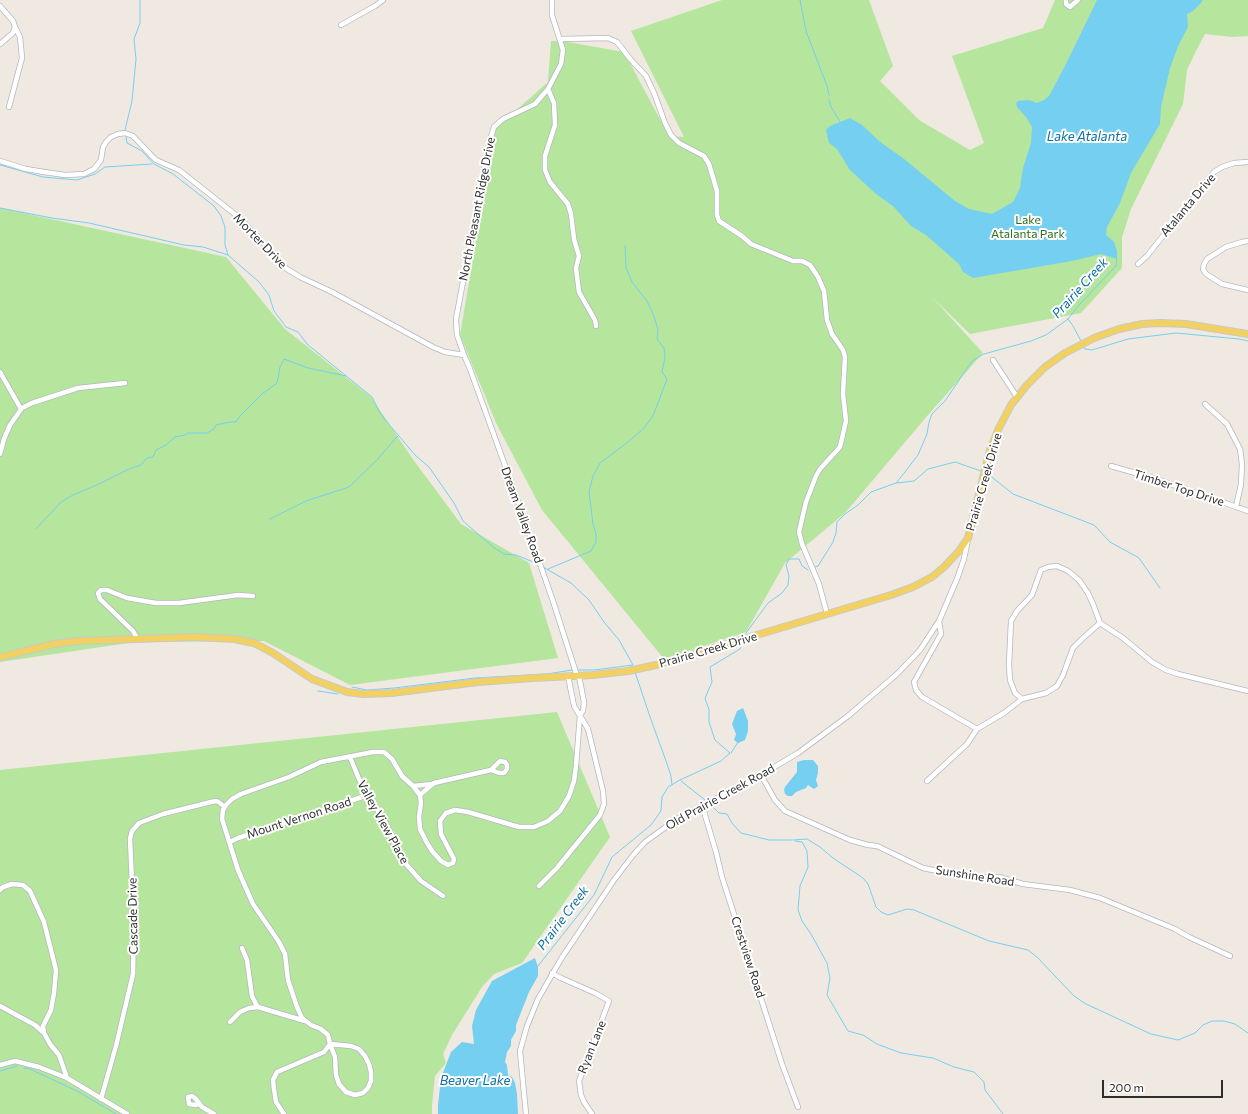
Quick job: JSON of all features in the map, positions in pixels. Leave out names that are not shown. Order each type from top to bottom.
[{"type":"main road","name":"Prairie Creek Drive","points":[[138,638],[215,637],[254,643],[273,653],[312,679],[347,692],[364,694],[392,693],[486,682],[612,674],[656,665],[891,595],[913,587],[932,577],[959,551],[968,538],[990,450],[1011,405],[1026,385],[1045,367],[1064,353],[1094,338],[1119,329],[1142,324],[1186,324],[1248,334]]},
{"type":"main road","points":[[0,657],[54,644],[77,641],[138,638]]},
{"type":"street","points":[[341,25],[383,0]]},
{"type":"street","name":"North Pleasant Ridge Drive","points":[[464,356],[457,335],[456,319],[489,144],[494,127],[503,119],[535,104],[548,89],[562,64],[563,50],[552,15],[552,0]]},
{"type":"street","points":[[1066,0],[1066,4],[1070,7],[1078,0]]},
{"type":"street","points":[[0,6],[13,21],[20,37],[22,58],[9,107]]},
{"type":"street","points":[[0,44],[13,32],[15,27]]},
{"type":"street","points":[[560,39],[608,38],[617,42],[646,76],[654,93],[664,123],[671,135],[679,143],[704,156],[709,164],[717,191],[717,215],[719,221],[742,236],[750,244],[810,265],[818,277],[824,291],[827,320],[832,334],[844,350],[843,394],[846,421],[840,446],[820,469],[816,476],[806,502],[799,532],[802,544],[819,584],[827,614]]},
{"type":"street","points":[[548,89],[554,103],[555,125],[545,156],[545,170],[550,182],[568,204],[572,214],[574,239],[579,256],[576,268],[579,292],[595,320],[596,326]]},
{"type":"street","name":"Morter Drive","points":[[0,161],[26,169],[44,172],[65,175],[84,174],[94,169],[100,160],[103,147],[111,137],[125,133],[133,136],[156,160],[179,170],[241,219],[275,258],[287,269],[433,347],[445,352],[464,356]]},
{"type":"street","name":"Atalanta Drive","points":[[1138,264],[1147,256],[1214,172],[1222,167],[1234,163],[1248,162]]},
{"type":"street","points":[[1248,241],[1226,248],[1213,255],[1207,259],[1203,269],[1206,274],[1222,284],[1248,290]]},
{"type":"street","name":"Dream Valley Road","points":[[420,795],[420,829],[432,851],[441,861],[448,865],[453,863],[454,859],[442,834],[440,822],[446,813],[455,810],[468,812],[519,826],[534,827],[548,821],[560,811],[569,796],[576,766],[580,715],[583,711],[584,702],[578,676],[539,560],[464,356]]},
{"type":"street","points":[[993,360],[1017,397]]},
{"type":"street","points":[[0,372],[22,409]]},
{"type":"street","points":[[0,454],[10,425],[22,409],[32,403],[78,388],[126,383]]},
{"type":"street","points":[[1205,404],[1227,424],[1240,449],[1242,464],[1241,484],[1236,507]]},
{"type":"street","name":"Timber Top Drive","points":[[1111,466],[1153,478],[1248,511]]},
{"type":"street","name":"Old Prairie Creek Road","points":[[526,1114],[520,1052],[527,1026],[538,999],[552,973],[614,880],[645,842],[677,819],[761,775],[798,753],[848,716],[897,674],[920,650],[939,621],[958,579],[968,538]]},
{"type":"street","points":[[1022,699],[1015,693],[1010,680],[1009,665],[1011,621],[1017,611],[1032,596],[1041,570],[1048,567],[1057,566],[1068,571],[1079,580],[1094,604],[1100,623],[1123,638],[1152,662],[1166,670],[1178,674],[1248,691]]},
{"type":"street","points":[[138,638],[133,631],[100,599],[98,593],[101,590],[107,590],[132,599],[156,603],[238,595],[253,596]]},
{"type":"street","points":[[939,621],[941,634],[914,682],[916,690],[922,697],[977,729]]},
{"type":"street","points":[[927,781],[966,744],[977,729],[1004,713],[1022,699],[1046,693],[1057,686],[1063,675],[1073,648],[1100,623]]},
{"type":"street","points":[[539,886],[600,815],[604,804],[603,791],[588,729],[574,706],[568,676]]},
{"type":"street","points":[[330,1044],[351,1046],[358,1049],[365,1056],[372,1072],[371,1081],[368,1088],[362,1093],[355,1095],[346,1092],[339,1084],[336,1075],[335,1057],[330,1044],[328,1035],[302,1018],[288,980],[285,954],[279,942],[253,904],[238,870],[222,819],[225,806],[232,799],[241,794],[288,777],[321,762],[373,752],[384,752],[392,759],[402,776],[420,795],[434,783]]},
{"type":"street","name":"Valley View Place","points":[[350,757],[359,779],[386,824],[405,863],[421,881],[443,896]]},
{"type":"street","points":[[413,786],[434,783],[491,770]]},
{"type":"street","name":"Sunshine Road","points":[[761,775],[775,800],[785,811],[850,840],[876,846],[923,868],[959,874],[999,877],[1023,884],[1070,890],[1100,898],[1175,928],[1189,937],[1230,956]]},
{"type":"street","name":"Mount Vernon Road","points":[[230,842],[238,838],[368,795]]},
{"type":"street","name":"Cascade Drive","points":[[101,1099],[116,1046],[133,974],[134,927],[130,839],[132,831],[139,823],[163,814],[217,801],[225,806]]},
{"type":"street","name":"Crestview Road","points":[[702,806],[722,877],[782,1064],[798,1107]]},
{"type":"street","points":[[0,890],[3,887],[12,884],[23,885],[30,891],[44,922],[49,938],[56,970],[51,1010],[43,1026],[44,1033]]},
{"type":"street","points":[[242,948],[247,960],[252,996],[258,1007]]},
{"type":"street","name":"Ryan Lane","points":[[552,973],[609,1001],[579,1080],[581,1095],[592,1114]]},
{"type":"street","points":[[0,1006],[35,1025],[44,1033],[50,1044],[59,1055],[67,1078]]},
{"type":"street","points":[[230,1022],[240,1012],[249,1008],[258,1007],[307,1022]]},
{"type":"street","points":[[284,1114],[276,1102],[273,1080],[277,1072],[324,1052],[330,1044]]},
{"type":"street","points":[[0,1065],[15,1061],[39,1067],[67,1078],[127,1114]]},
{"type":"street","points":[[200,1104],[214,1114]]},
{"type":"green space","name":"Lake Atalanta Park","points":[[722,0],[869,0],[893,66],[880,81],[919,120],[970,150],[984,143],[952,56],[1043,28],[1055,0],[1248,0],[1248,36],[1232,37],[1205,34],[1187,70],[1183,104],[1131,209],[1122,237],[1122,268],[1081,313],[970,334],[932,297],[983,353],[845,513],[785,563],[746,632],[664,659],[542,510],[497,425],[460,335],[495,129],[548,82],[551,41],[562,41],[624,52],[669,136],[684,137],[631,31]]},
{"type":"green space","points":[[0,208],[226,257],[285,329],[371,397],[412,458],[461,524],[529,563],[558,658],[350,685],[264,641],[135,642],[0,662]]},
{"type":"green space","points":[[557,712],[610,837],[522,963],[494,974],[482,987],[452,1035],[443,1054],[446,1063],[435,1076],[432,1114],[0,1114],[0,770]]},
{"type":"water","name":"Lake Atalanta","points":[[1097,0],[1203,0],[1193,11],[1187,14],[1188,27],[1179,44],[1170,68],[1161,107],[1160,124],[1131,173],[1120,203],[1107,227],[1106,235],[1114,242],[1117,251],[1117,259],[1101,254],[1072,261],[973,278],[963,272],[959,264],[926,235],[911,226],[893,206],[876,194],[850,170],[837,149],[829,143],[826,130],[830,126],[850,118],[862,125],[879,141],[904,159],[955,201],[969,209],[992,214],[1013,202],[1020,188],[1023,168],[1031,143],[1032,127],[1017,107],[1016,103],[1018,101],[1029,100],[1037,103],[1049,96]]},
{"type":"water","points":[[743,708],[748,721],[748,731],[745,740],[738,743],[734,740],[736,734],[732,724],[737,711]]},
{"type":"water","points":[[813,760],[818,766],[816,780],[818,786],[814,789],[808,785],[806,788],[796,792],[792,796],[788,796],[785,794],[785,787],[797,772],[797,762]]},
{"type":"water","name":"Beaver Lake","points":[[535,958],[538,967],[538,976],[529,992],[516,1025],[516,1031],[511,1040],[511,1046],[507,1052],[505,1062],[507,1065],[508,1075],[512,1077],[515,1083],[518,1114],[438,1114],[441,1078],[451,1052],[462,1042],[474,1044],[472,1026],[476,1010],[492,981]]},
{"type":"waterway","points":[[125,130],[132,101],[136,59],[134,39],[140,23],[140,0]]},
{"type":"waterway","points":[[800,0],[806,31],[829,95]]},
{"type":"waterway","points":[[829,100],[831,107],[841,123]]},
{"type":"waterway","points":[[126,137],[127,143],[142,151],[154,164],[173,174],[214,206],[221,216],[225,227],[225,245],[228,255]]},
{"type":"waterway","points":[[0,165],[43,177],[77,180],[95,174],[105,167],[152,164]]},
{"type":"waterway","points":[[0,208],[52,218],[89,223],[184,245],[203,247],[228,255],[259,282],[269,295],[274,311],[286,327],[298,332],[307,344],[372,397],[380,413],[387,422],[415,455],[429,467],[454,503],[463,521],[493,547],[504,554],[516,555],[538,564]]},
{"type":"waterway","points":[[548,569],[591,551],[596,542],[589,492],[593,476],[600,463],[644,428],[653,416],[667,379],[662,372],[665,357],[664,348],[657,339],[658,330],[654,316],[647,301],[632,282],[626,268],[625,246]]},
{"type":"waterway","name":"Prairie Creek","points":[[815,567],[818,566],[833,542],[837,522],[871,492],[896,483],[918,455],[927,434],[932,414],[945,401],[972,361],[984,354],[1031,341],[1046,335],[1068,319],[1079,305],[1116,266],[1117,259]]},
{"type":"waterway","points":[[1068,319],[1081,341]]},
{"type":"waterway","points":[[1084,347],[1085,349],[1092,350],[1128,339],[1176,333],[1248,341]]},
{"type":"waterway","points":[[36,529],[61,502],[129,469],[141,465],[147,458],[153,457],[156,450],[166,445],[175,437],[188,433],[207,433],[214,429],[216,425],[236,422],[262,394],[277,383],[280,367],[284,359],[308,368],[346,376]]},
{"type":"waterway","points":[[270,519],[306,501],[349,487],[377,460],[399,435]]},
{"type":"waterway","points":[[897,483],[914,481],[928,469],[955,462],[981,471]]},
{"type":"waterway","points":[[988,474],[1013,494],[1094,525],[1110,542],[1139,558],[1160,588]]},
{"type":"waterway","name":"Prairie Creek","points":[[746,633],[768,603],[782,593],[788,585],[789,576],[786,565],[789,559],[799,559],[802,566],[808,570]]},
{"type":"waterway","points":[[543,567],[571,583],[589,600],[619,640],[633,665],[594,670],[579,670]]},
{"type":"waterway","name":"Prairie Creek","points":[[538,966],[594,895],[612,857],[651,825],[661,811],[662,797],[668,787],[721,761],[730,753],[715,740],[709,722],[709,710],[705,698],[712,682],[710,667],[740,649],[743,642]]},
{"type":"waterway","points":[[352,687],[367,690],[394,688],[475,678],[547,674],[572,670]]},
{"type":"waterway","points":[[635,672],[671,776],[672,785]]},
{"type":"waterway","points":[[318,691],[338,694]]},
{"type":"waterway","points":[[731,753],[738,742]]},
{"type":"waterway","points":[[681,781],[705,800]]},
{"type":"waterway","points":[[711,805],[719,813],[727,814],[732,823],[741,833],[769,840],[792,840]]},
{"type":"waterway","points":[[793,840],[807,839],[863,878],[868,884],[876,907],[881,912],[888,915],[907,909],[914,910],[989,941],[1028,950],[1037,957],[1074,996],[1086,1004],[1151,1034],[1178,1040],[1195,1033],[1203,1025],[1212,1021],[1224,1021],[1235,1024],[1248,1033]]},
{"type":"waterway","points":[[795,841],[802,842],[807,851],[808,867],[800,886],[798,910],[802,921],[827,963],[830,978],[827,995],[848,1031],[863,1035],[877,1044],[901,1053],[933,1058],[954,1067],[974,1072],[984,1082],[985,1090],[1003,1114]]},
{"type":"waterway","points":[[0,1071],[17,1066]]},
{"type":"waterway","points":[[24,1068],[30,1069],[77,1091],[116,1114]]}]
